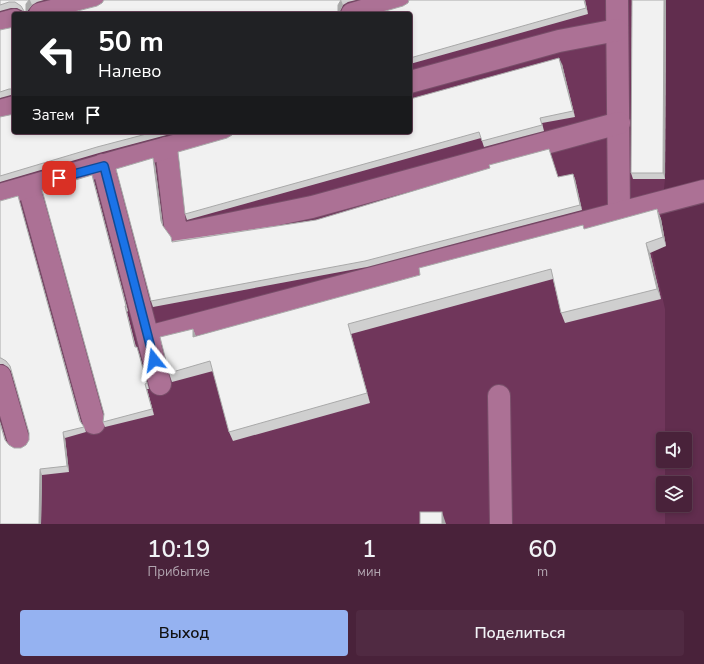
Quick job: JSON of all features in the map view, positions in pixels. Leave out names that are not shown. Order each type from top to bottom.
[{"type":"lane","points":[[48,12],[96,0]]},
{"type":"lane","points":[[359,12],[401,0]]},
{"type":"lane","points":[[617,0],[619,213]]},
{"type":"lane","points":[[0,24],[12,21]]},
{"type":"lane","points":[[412,81],[559,41],[617,30]]},
{"type":"lane","points":[[0,111],[12,108]]},
{"type":"lane","points":[[166,148],[175,225],[180,234],[312,208],[619,123]]},
{"type":"lane","points":[[0,195],[218,134]]},
{"type":"lane","points":[[104,166],[160,384]]},
{"type":"lane","points":[[29,187],[94,423]]},
{"type":"lane","points":[[148,337],[704,191]]},
{"type":"lane","points":[[0,376],[19,442]]},
{"type":"lane","points":[[499,396],[501,524]]},
{"type":"shaded area","points":[[0,0],[666,0],[665,179],[661,219],[666,246],[652,252],[665,309],[665,432],[656,432],[656,468],[665,468],[665,476],[656,476],[656,512],[665,512],[665,524],[0,524]]},
{"type":"building","points":[[0,0],[29,0],[26,4],[26,12],[24,12],[21,6],[15,2],[0,5]]},
{"type":"building","points":[[104,0],[341,0],[338,5],[338,12],[74,12],[97,6]]},
{"type":"building","points":[[409,0],[584,0],[586,8],[412,57],[412,12],[382,12],[408,3]]},
{"type":"building","points":[[632,0],[664,0],[663,173],[631,173]]},
{"type":"building","points":[[12,27],[12,89],[0,92],[0,30]]},
{"type":"building","points":[[559,58],[573,111],[540,118],[542,125],[482,141],[479,132],[185,214],[178,152],[227,138],[233,134],[412,134],[412,98]]},
{"type":"building","points":[[12,114],[12,134],[146,134],[0,176],[0,117]]},
{"type":"building","points":[[549,149],[558,177],[573,174],[580,205],[365,261],[151,301],[116,169],[153,158],[161,221],[171,237],[172,242],[316,220],[490,168],[489,165]]},
{"type":"building","points":[[92,175],[126,306],[135,347],[137,347],[147,383],[145,384],[152,409],[103,422],[104,414],[42,190]]},
{"type":"building","points":[[18,196],[80,421],[84,427],[63,432],[67,466],[40,469],[39,524],[0,524],[0,423],[5,440],[14,448],[21,448],[26,445],[29,440],[29,433],[10,366],[6,361],[0,358],[0,201]]},
{"type":"building","points":[[657,209],[663,237],[646,243],[657,289],[561,313],[551,269],[348,324],[367,393],[229,432],[210,361],[169,373],[160,337],[193,329],[193,337],[420,275],[419,268],[583,225],[584,229]]},
{"type":"building","points":[[420,512],[442,512],[442,524],[420,524]]},
{"type":"route","points":[[59,178],[104,166],[154,360]]}]
